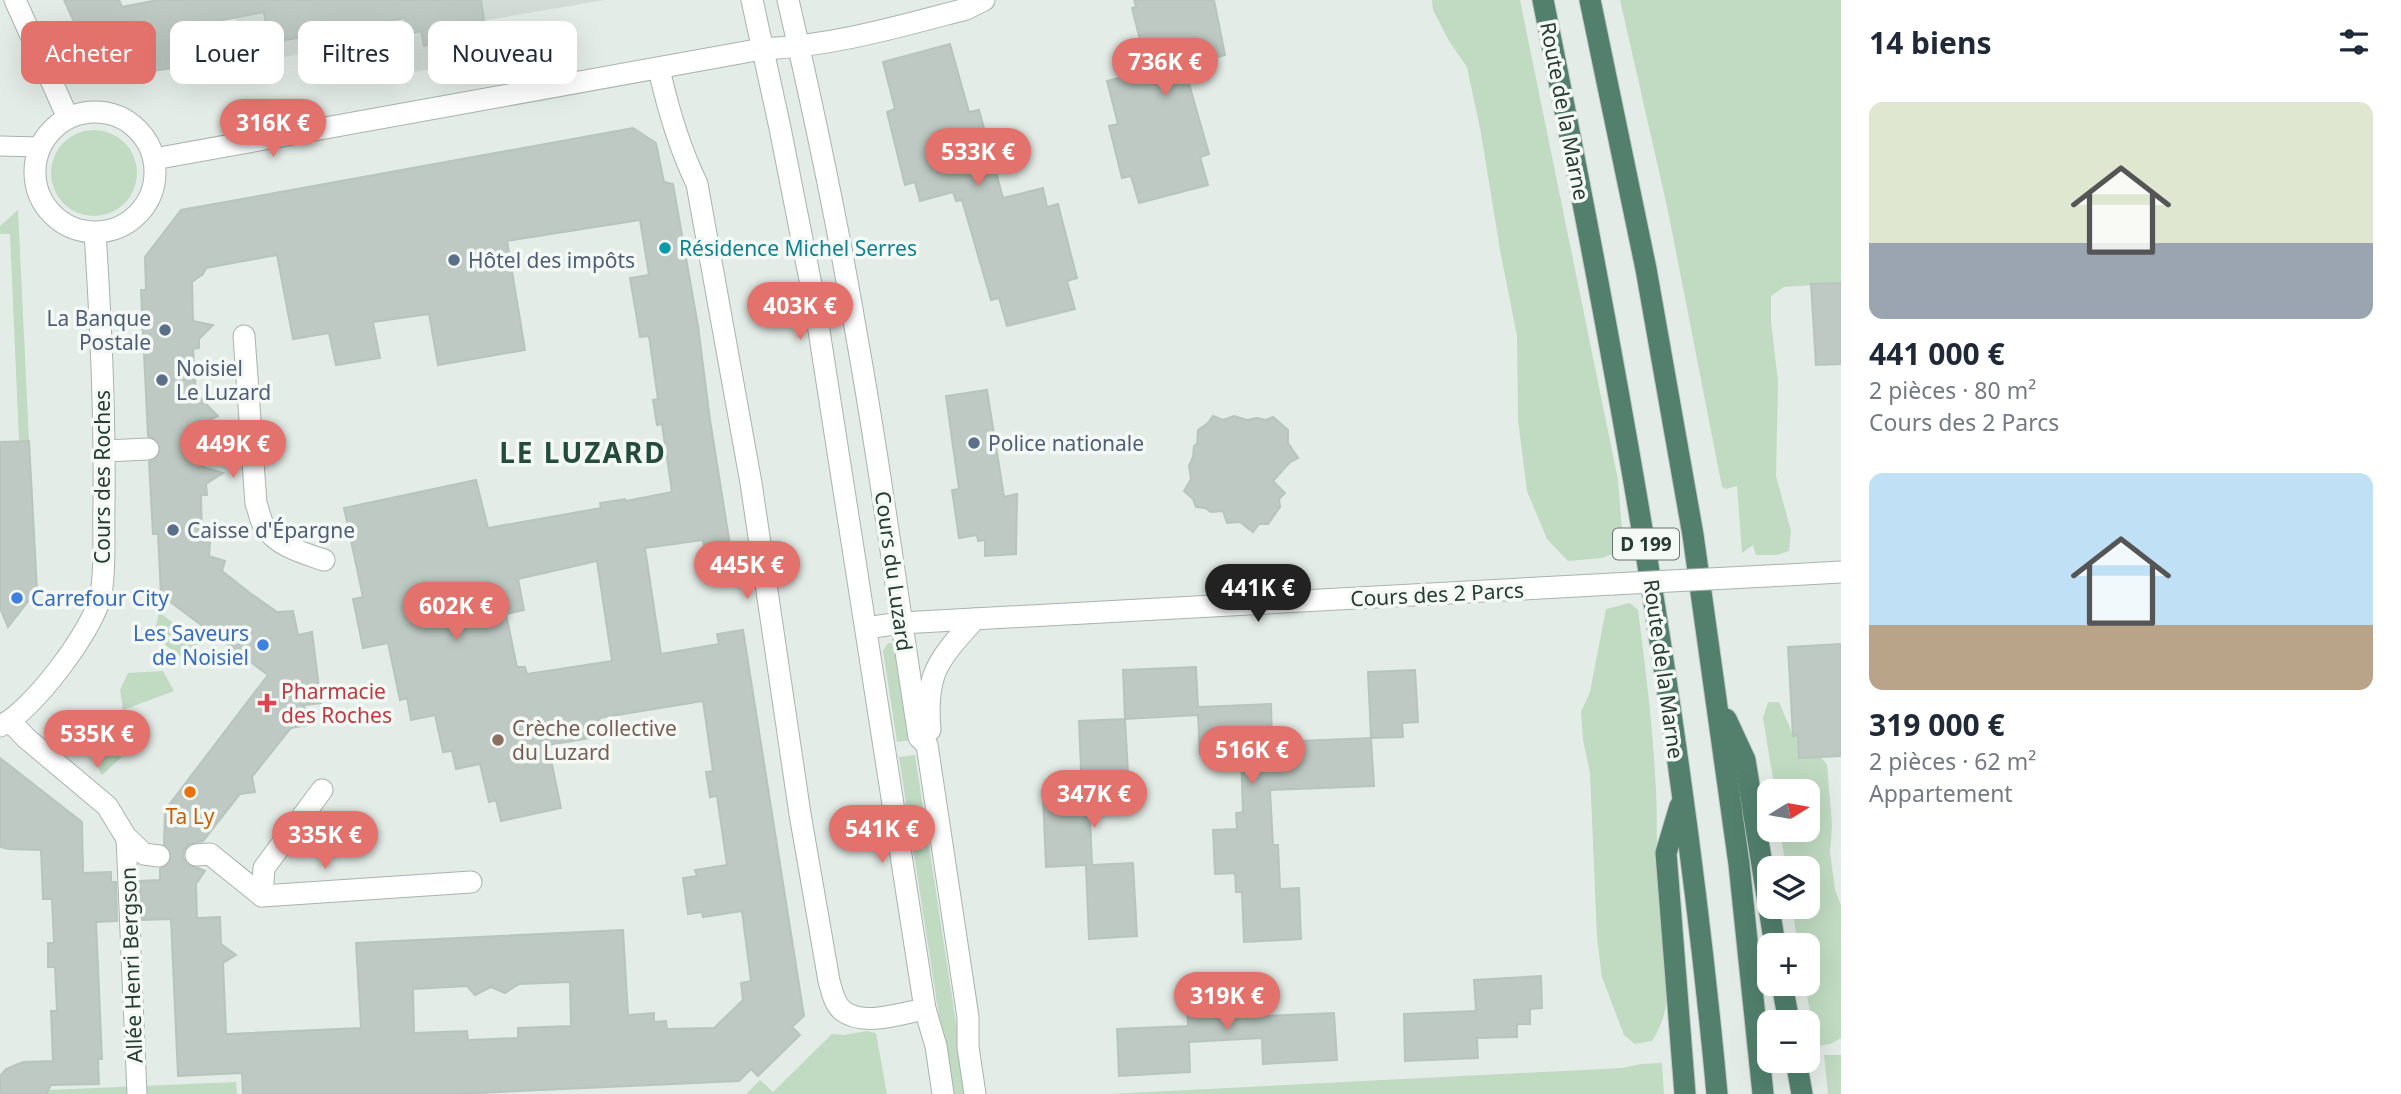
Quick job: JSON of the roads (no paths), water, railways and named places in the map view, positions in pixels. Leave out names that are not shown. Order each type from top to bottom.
[{"type":"highway","name":"Route de la Marne","points":[[1543,0],[1595,257],[1656,606],[1682,797],[1717,1094]]},
{"type":"highway","name":"D 199","points":[[1590,0],[1646,269],[1693,535],[1739,864],[1763,1094]]},
{"type":"highway","points":[[1716,698],[1745,760],[1773,933]]},
{"type":"highway","points":[[1682,797],[1666,853],[1685,1094]]},
{"type":"highway","points":[[1798,1073],[1802,1094]]},
{"type":"street","points":[[15,0],[68,118]]},
{"type":"street","name":"Cours du Luzard","points":[[752,0],[815,304],[925,1009],[936,1046],[943,1094]]},
{"type":"street","name":"Cours du Luzard","points":[[788,0],[858,338],[919,737],[927,745],[968,1017],[968,1047],[975,1094]]},
{"type":"street","points":[[154,159],[762,49],[799,48],[844,41],[966,9],[984,0]]},
{"type":"street","points":[[659,69],[680,146],[697,184],[751,483],[800,814],[829,981],[834,998],[843,1011],[860,1018],[878,1018],[925,1009]]},
{"type":"street","points":[[103,112],[121,117],[136,128],[147,142],[154,159],[155,177],[151,195],[142,210],[112,230],[95,233],[75,229],[57,220],[44,205],[36,186],[34,166],[40,147],[51,130],[68,118],[103,112]]},
{"type":"street","points":[[0,146],[40,147]]},
{"type":"street","name":"Cours des Roches","points":[[5,724],[42,690],[84,634],[101,595],[105,451],[95,233]]},
{"type":"street","points":[[244,336],[256,504],[264,525],[278,541],[324,560]]},
{"type":"street","points":[[199,447],[251,443]]},
{"type":"street","points":[[105,451],[148,449]]},
{"type":"street","name":"Cours des 2 Parcs","points":[[866,628],[901,623],[1841,572]]},
{"type":"street","points":[[927,745],[931,735],[928,698],[933,677],[942,658],[975,619]]},
{"type":"street","points":[[5,724],[26,737],[107,806],[126,836],[144,854],[159,856]]},
{"type":"street","points":[[262,896],[264,868],[322,790]]},
{"type":"street","name":"Allée Henri Bergson","points":[[126,836],[136,1094]]},
{"type":"street","points":[[196,855],[210,854],[262,896],[471,882]]},
{"type":"tunnel","points":[[148,449],[199,447]]},
{"type":"tunnel","points":[[159,856],[196,855]]},
{"type":"place","name":"Résidence Michel Serres","points":[[665,248]]},
{"type":"place","name":"Hôtel des impôts","points":[[454,260]]},
{"type":"place","name":"La Banque Postale","points":[[165,330]]},
{"type":"place","name":"Noisiel Le Luzard","points":[[162,380]]},
{"type":"place","name":"Police nationale","points":[[974,443]]},
{"type":"place","name":"Caisse d'Épargne","points":[[173,530]]},
{"type":"place","name":"Carrefour City","points":[[17,598]]},
{"type":"place","name":"Les Saveurs de Noisiel","points":[[263,645]]},
{"type":"place","name":"Pharmacie des Roches","points":[[267,703]]},
{"type":"place","name":"Crèche collective du Luzard","points":[[498,740]]},
{"type":"place","name":"Ta Ly","points":[[190,792]]},
{"type":"district","name":"LE LUZARD","points":[[583,452]]}]
